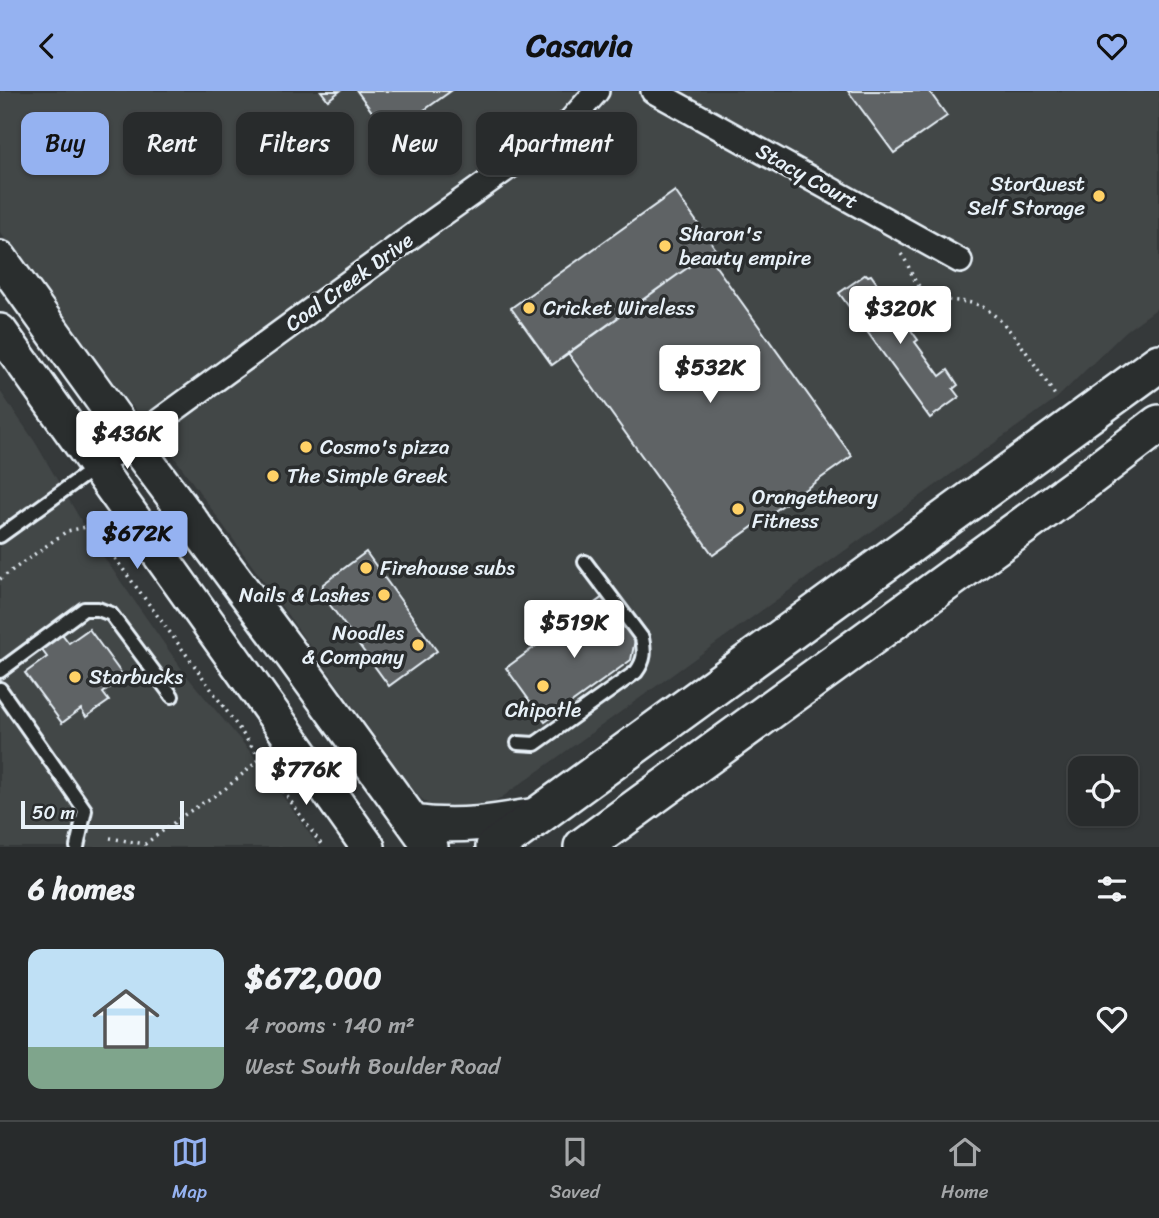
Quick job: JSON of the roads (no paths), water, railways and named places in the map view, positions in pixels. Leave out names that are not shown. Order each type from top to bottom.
[{"type":"main road","points":[[0,258],[422,835],[437,826],[467,825],[541,814]]},
{"type":"main road","points":[[0,331],[359,841]]},
{"type":"main road","points":[[495,847],[1159,363]]},
{"type":"main road","points":[[583,847],[1159,424]]},
{"type":"street","name":"Coal Creek Drive","points":[[96,467],[564,128],[597,91]]},
{"type":"street","name":"Stacy Court","points":[[653,91],[960,261]]},
{"type":"lane","points":[[0,536],[96,467]]},
{"type":"lane","points":[[518,743],[534,744],[636,672],[643,661],[645,651],[642,638],[584,562]]},
{"type":"lane","points":[[0,671],[84,610],[98,609],[111,614],[172,696]]},
{"type":"lane","points":[[0,689],[85,810],[77,847]]},
{"type":"place","name":"StorQuest Self Storage","points":[[1099,196]]},
{"type":"place","name":"Sharon's beauty empire","points":[[665,246]]},
{"type":"place","name":"Cricket Wireless","points":[[529,308]]},
{"type":"place","name":"Cosmo's pizza","points":[[306,447]]},
{"type":"place","name":"The Simple Greek","points":[[273,476]]},
{"type":"place","name":"Orangetheory Fitness","points":[[738,509]]},
{"type":"place","name":"Firehouse subs","points":[[366,568]]},
{"type":"place","name":"Nails & Lashes","points":[[384,595]]},
{"type":"place","name":"Noodles & Company","points":[[418,645]]},
{"type":"place","name":"Starbucks","points":[[75,677]]},
{"type":"place","name":"Chipotle","points":[[543,686]]}]
